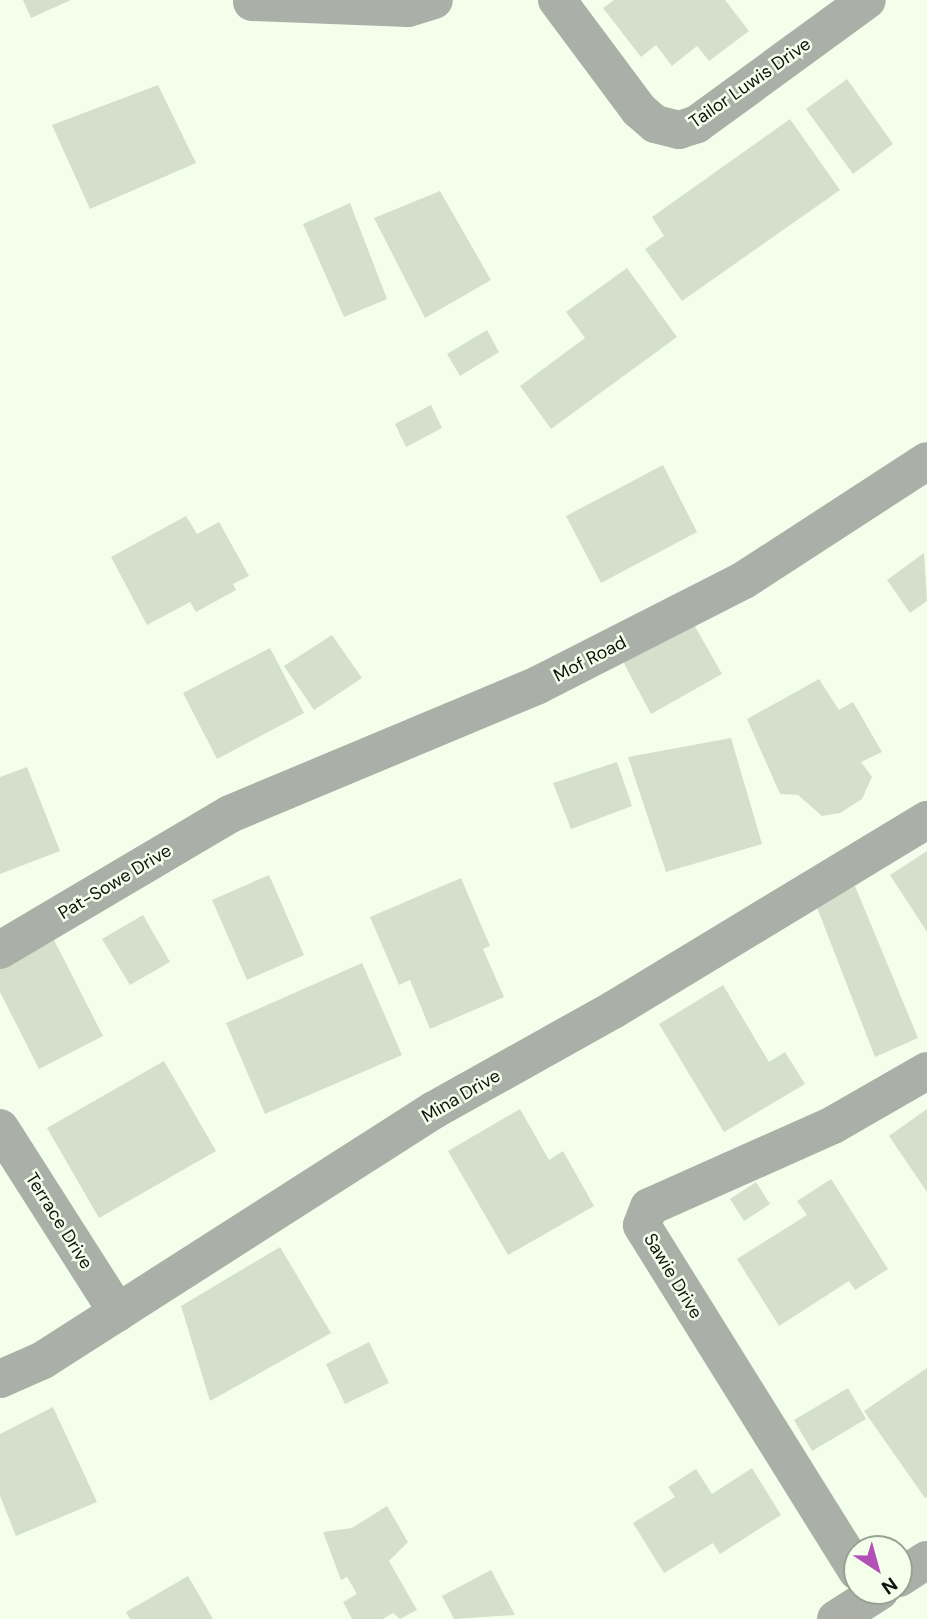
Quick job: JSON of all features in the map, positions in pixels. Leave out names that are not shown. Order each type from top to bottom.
[{"type":"street","points":[[252,2],[408,8],[434,0]]},
{"type":"street","name":"Tailor Luwis Drive","points":[[556,0],[639,110],[655,124],[679,130],[697,124],[867,0]]},
{"type":"street","name":"Mof Road","points":[[230,814],[538,685],[744,580],[927,461]]},
{"type":"street","name":"Pat-Sowe Drive","points":[[0,950],[230,814]]},
{"type":"street","name":"Mina Drive","points":[[0,1379],[43,1360],[434,1110],[613,1010],[927,820]]},
{"type":"street","name":"Sawie Drive","points":[[844,1535],[642,1225],[649,1207],[833,1125],[927,1071]]},
{"type":"street","name":"Terrace Drive","points":[[0,1129],[118,1313]]},
{"type":"street","points":[[836,1619],[852,1605]]},
{"type":"building","points":[[23,0],[71,0],[31,18]]},
{"type":"building","points":[[614,0],[725,0],[749,31],[709,61],[697,46],[672,66],[656,45],[641,57],[603,8]]},
{"type":"building","points":[[847,79],[893,144],[853,174],[806,109]]},
{"type":"building","points":[[158,85],[196,163],[90,209],[52,125]]},
{"type":"building","points":[[790,119],[840,190],[682,301],[645,249],[664,236],[652,217]]},
{"type":"building","points":[[440,191],[491,280],[425,318],[374,218]]},
{"type":"building","points":[[350,203],[387,299],[344,317],[303,224]]},
{"type":"building","points":[[627,268],[677,337],[551,429],[520,386],[585,338],[566,312]]},
{"type":"building","points":[[487,330],[499,352],[460,376],[447,354]]},
{"type":"building","points":[[431,405],[442,428],[406,447],[395,424]]},
{"type":"building","points":[[663,465],[697,532],[601,583],[566,516]]},
{"type":"building","points":[[186,516],[197,534],[219,522],[249,576],[233,584],[236,590],[196,612],[190,602],[147,625],[111,557]]},
{"type":"building","points":[[924,553],[927,601],[910,613],[887,580]]},
{"type":"building","points":[[692,621],[722,674],[651,714],[622,660]]},
{"type":"building","points":[[332,635],[362,678],[314,710],[284,666]]},
{"type":"building","points":[[270,648],[304,713],[217,759],[183,693]]},
{"type":"building","points":[[819,679],[839,710],[853,702],[882,752],[861,762],[872,777],[862,799],[840,813],[822,816],[798,795],[780,794],[747,719]]},
{"type":"building","points":[[731,738],[762,844],[666,872],[628,757]]},
{"type":"building","points":[[617,762],[632,806],[571,829],[553,783]]},
{"type":"building","points":[[27,767],[60,851],[0,874],[0,777]]},
{"type":"building","points":[[927,851],[927,932],[890,875]]},
{"type":"building","points":[[269,875],[304,955],[247,980],[212,900]]},
{"type":"building","points":[[461,878],[490,946],[483,949],[504,997],[430,1029],[410,980],[399,985],[370,917]]},
{"type":"building","points":[[855,886],[918,1038],[875,1057],[816,905]]},
{"type":"building","points":[[143,915],[170,962],[130,985],[102,939]]},
{"type":"building","points":[[52,936],[103,1036],[39,1069],[0,992],[0,962]]},
{"type":"building","points":[[362,963],[402,1055],[265,1114],[226,1023]]},
{"type":"building","points":[[723,985],[769,1062],[785,1052],[805,1084],[724,1132],[659,1024]]},
{"type":"building","points":[[164,1061],[216,1151],[99,1218],[47,1128]]},
{"type":"building","points":[[520,1109],[549,1160],[563,1151],[594,1206],[508,1255],[448,1151]]},
{"type":"building","points":[[927,1109],[927,1192],[889,1136]]},
{"type":"building","points":[[831,1179],[888,1269],[855,1290],[849,1281],[779,1326],[737,1259],[807,1215],[797,1201]]},
{"type":"building","points":[[756,1182],[770,1204],[744,1221],[730,1199]]},
{"type":"building","points":[[280,1247],[331,1333],[210,1401],[181,1306]]},
{"type":"building","points":[[369,1342],[389,1383],[345,1404],[326,1364]]},
{"type":"building","points":[[927,1368],[927,1497],[925,1498],[864,1411]]},
{"type":"building","points":[[848,1388],[866,1419],[812,1451],[794,1420]]},
{"type":"building","points":[[53,1407],[97,1502],[16,1536],[0,1496],[0,1434]]},
{"type":"building","points":[[752,1468],[781,1515],[720,1554],[713,1543],[664,1573],[633,1523],[675,1497],[668,1487],[696,1469],[712,1494]]},
{"type":"building","points":[[387,1506],[408,1542],[389,1561],[417,1610],[400,1619],[393,1613],[383,1619],[352,1619],[343,1602],[357,1594],[347,1577],[341,1580],[323,1532],[352,1528]]},
{"type":"building","points":[[491,1570],[515,1615],[454,1619],[442,1596]]},
{"type":"building","points":[[188,1576],[213,1619],[130,1619],[126,1612]]}]
